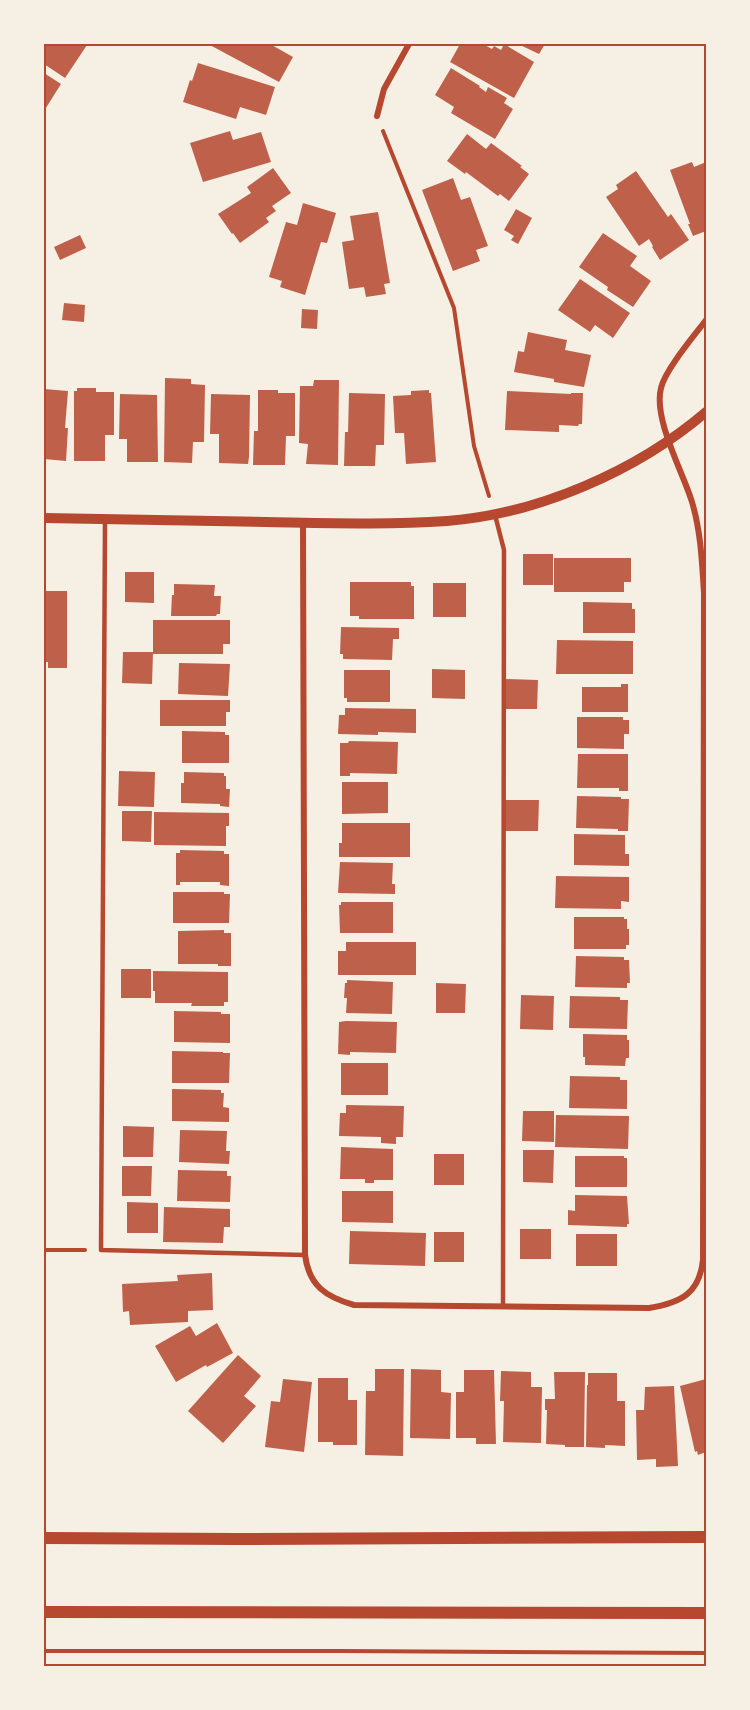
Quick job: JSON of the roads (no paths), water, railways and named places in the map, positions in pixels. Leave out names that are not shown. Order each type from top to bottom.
[{"type":"main road","points":[[44,1538],[706,1536]]},
{"type":"main road","points":[[44,1612],[706,1612]]},
{"type":"street","points":[[377,116],[384,89],[409,44]]},
{"type":"street","points":[[303,523],[305,1255],[307,1268],[318,1287],[338,1300],[354,1305],[649,1308],[668,1305],[682,1298],[703,1278],[704,594],[697,522],[692,502],[668,441],[659,403],[664,377],[706,320]]},
{"type":"street","points":[[44,518],[401,523],[449,521],[495,514],[547,500],[638,461],[706,412]]},
{"type":"lane","points":[[495,514],[504,550],[503,1306]]},
{"type":"lane","points":[[105,520],[101,1250],[305,1255]]}]
